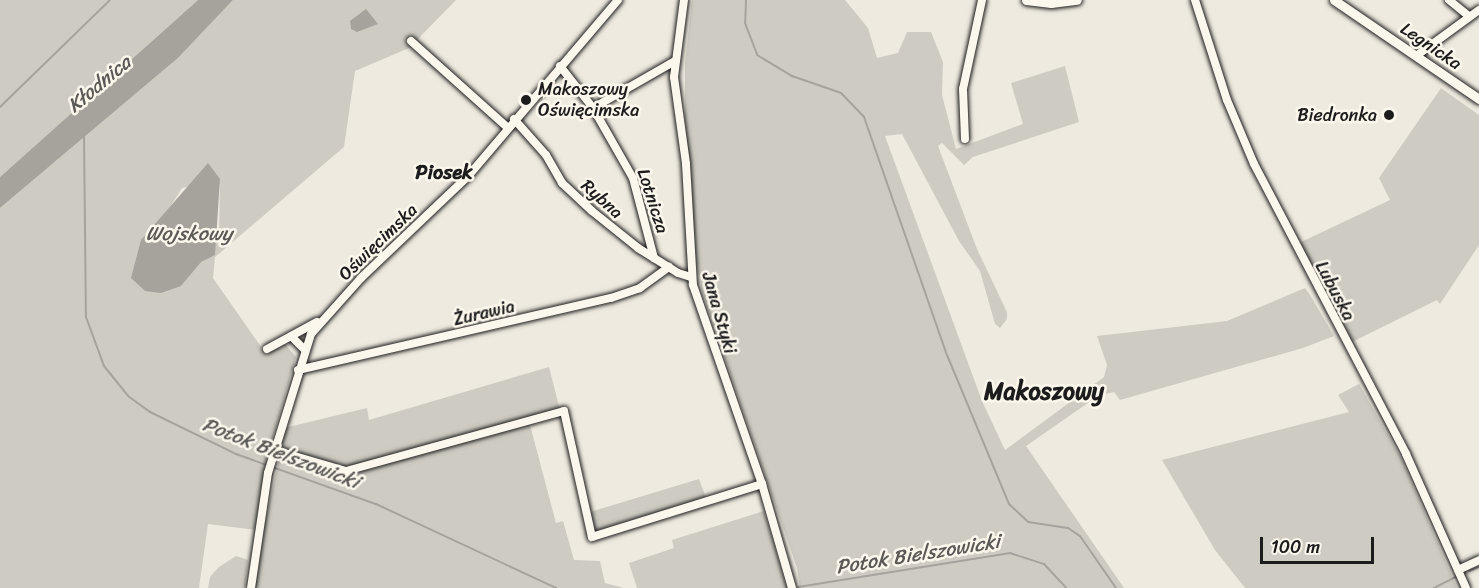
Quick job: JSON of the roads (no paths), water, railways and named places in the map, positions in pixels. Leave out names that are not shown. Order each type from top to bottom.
[{"type":"main road","points":[[1026,0],[1051,3],[1077,0]]},
{"type":"main road","name":"Legnicka","points":[[1334,0],[1479,99]]},
{"type":"street","name":"Oświęcimska","points":[[251,588],[268,473],[304,349],[326,316],[469,175],[514,119],[618,0]]},
{"type":"street","name":"Jana Styki","points":[[684,0],[675,61],[691,277],[713,351],[762,483],[792,588]]},
{"type":"street","points":[[965,140],[961,117],[963,89],[982,0]]},
{"type":"street","name":"Lubuska","points":[[1196,0],[1227,100],[1254,164],[1406,454],[1466,588]]},
{"type":"street","points":[[1449,0],[1469,16]]},
{"type":"street","points":[[1416,56],[1479,10]]},
{"type":"street","points":[[411,41],[508,128]]},
{"type":"street","points":[[593,108],[675,61]]},
{"type":"street","name":"Lotnicza","points":[[560,66],[593,108],[634,182],[654,258]]},
{"type":"street","name":"Rybna","points":[[514,119],[546,155],[565,186],[620,235],[669,267],[691,277]]},
{"type":"street","name":"Żurawia","points":[[298,370],[611,298],[640,288],[669,267]]},
{"type":"street","name":"Oświęcimska","points":[[267,349],[326,316]]},
{"type":"street","points":[[292,337],[304,349]]},
{"type":"street","points":[[274,450],[342,472],[564,411],[592,537],[762,483]]},
{"type":"street","points":[[1458,570],[1479,560]]},
{"type":"water","points":[[198,0],[233,0],[178,58],[0,208],[0,177]]},
{"type":"water","points":[[366,9],[378,24],[357,32],[351,29],[350,21]]},
{"type":"water","name":"Wojskowy","points":[[208,163],[220,179],[215,255],[201,262],[181,286],[161,293],[145,291],[131,278],[141,240]]},
{"type":"waterway","points":[[0,107],[110,0]]},
{"type":"waterway","points":[[746,0],[745,23],[757,55],[792,76],[841,93],[864,117],[947,355],[1009,504],[1028,522],[1068,528],[1080,536],[1116,588]]},
{"type":"waterway","name":"Potok Bielszowicki","points":[[84,134],[86,317],[104,366],[128,396],[150,412],[236,454],[376,504],[556,588]]},
{"type":"waterway","name":"Potok Bielszowicki","points":[[798,587],[1010,553],[1044,564],[1066,588]]},
{"type":"waterway","points":[[1469,571],[1479,567]]},
{"type":"waterway","points":[[1434,588],[1456,577]]},
{"type":"place","name":"Makoszowy Oświęcimska","points":[[526,100]]},
{"type":"place","name":"Biedronka","points":[[1389,115]]},
{"type":"district","name":"Piosek","points":[[444,172]]},
{"type":"district","name":"Makoszowy","points":[[1044,392]]},
{"type":"water label","name":"Kłodnica","points":[[99,84]]}]
